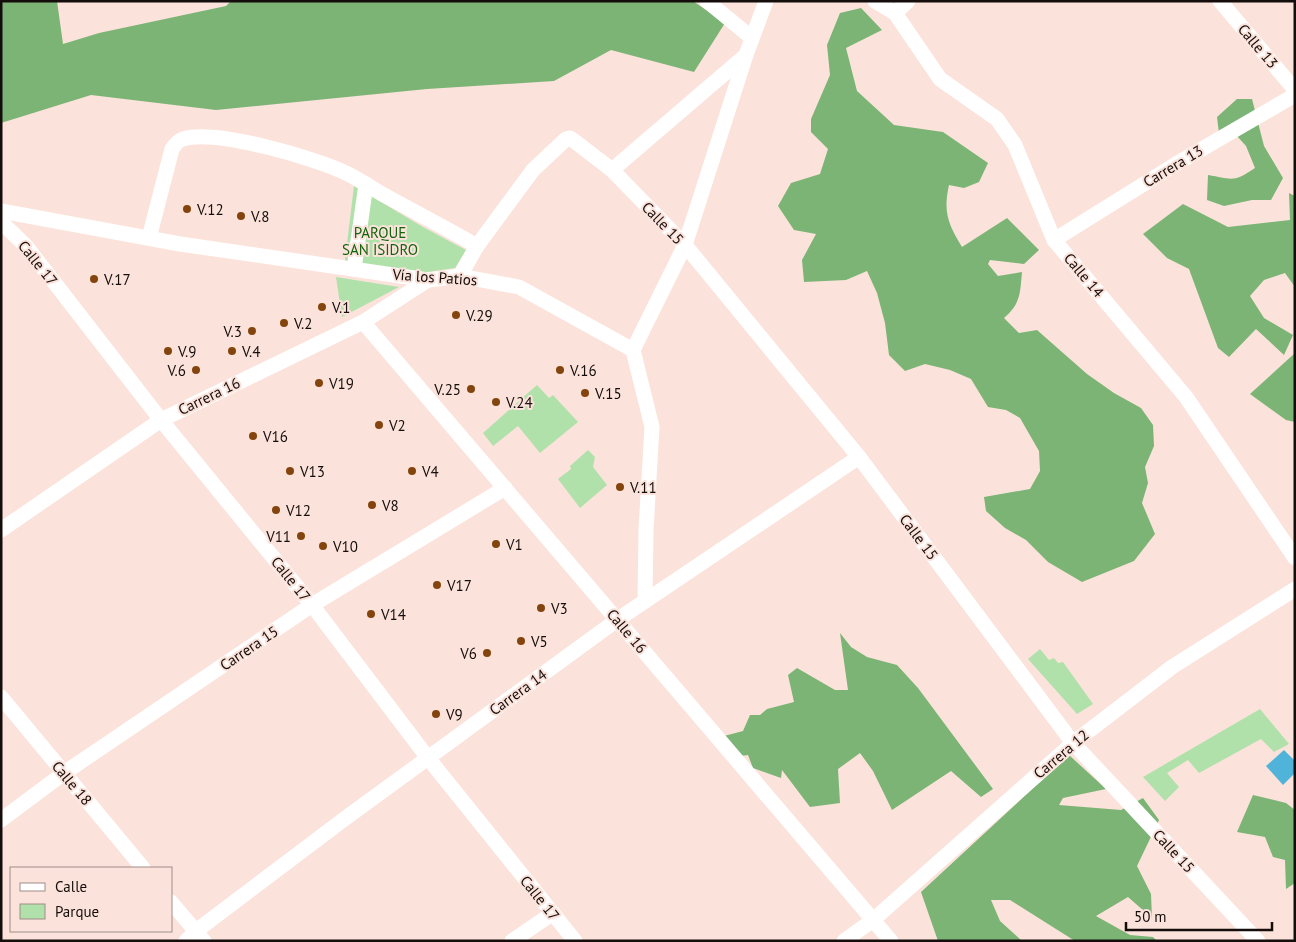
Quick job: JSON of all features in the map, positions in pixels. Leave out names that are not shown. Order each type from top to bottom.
[{"type":"street","points":[[707,1],[752,38]]},
{"type":"street","points":[[645,601],[646,530],[652,428],[633,350],[685,245],[746,55],[766,1]]},
{"type":"street","name":"Calle 14","points":[[874,1],[895,13],[940,79],[997,119],[1015,145],[1054,240],[1186,397],[1295,558]]},
{"type":"street","points":[[895,13],[908,1]]},
{"type":"street","name":"Calle 13","points":[[1220,1],[1295,90]]},
{"type":"street","points":[[612,170],[746,55]]},
{"type":"street","name":"Carrera 13","points":[[1054,240],[1176,164],[1295,95]]},
{"type":"street","points":[[149,238],[172,148],[178,141],[183,139],[203,136],[222,138],[281,151],[321,163],[348,174],[477,246],[460,276]]},
{"type":"street","name":"Calle 15","points":[[477,246],[533,170],[566,139],[574,140],[612,170],[685,245],[859,457],[1073,743],[1258,941]]},
{"type":"street","points":[[354,269],[366,184]]},
{"type":"street","name":"Vía los Patios","points":[[1,211],[180,244],[428,280],[460,276],[519,287],[633,350]]},
{"type":"street","name":"Calle 17","points":[[1,222],[26,246],[161,420],[312,605],[428,758],[575,941]]},
{"type":"street","name":"Carrera 16","points":[[1,530],[161,420],[363,322],[428,280]]},
{"type":"street","name":"Calle 16","points":[[363,322],[890,941]]},
{"type":"street","name":"Carrera 14","points":[[195,938],[428,758],[617,620],[859,457]]},
{"type":"street","name":"Carrera 15","points":[[1,820],[64,773],[312,605],[505,488]]},
{"type":"street","name":"Carrera 12","points":[[844,941],[873,920],[1073,743],[1172,667],[1295,589]]},
{"type":"street","name":"Calle 18","points":[[1,697],[142,867]]},
{"type":"street","points":[[172,904],[195,938]]},
{"type":"street","points":[[512,941],[553,913]]},
{"type":"green space","points":[[1,1],[57,1],[63,44],[99,33],[226,6],[231,1],[693,1],[725,23],[694,72],[611,50],[554,81],[427,89],[216,110],[91,95],[1,123]]},
{"type":"green space","points":[[861,8],[882,30],[846,48],[857,91],[894,125],[943,132],[988,163],[979,182],[964,188],[949,185],[947,194],[948,217],[962,247],[1007,218],[1039,250],[1024,264],[990,260],[988,264],[998,276],[1022,272],[1019,297],[1010,313],[1004,318],[1019,333],[1037,330],[1087,374],[1114,393],[1141,408],[1153,425],[1154,446],[1145,467],[1148,483],[1142,503],[1155,534],[1134,561],[1082,582],[1048,562],[1026,540],[1005,528],[986,511],[984,497],[1030,489],[1040,471],[1039,451],[1020,418],[1006,410],[988,407],[971,379],[950,370],[925,364],[905,371],[889,355],[885,323],[877,293],[867,271],[846,280],[804,282],[802,260],[816,234],[794,230],[778,206],[791,183],[820,174],[828,149],[811,132],[811,119],[830,75],[827,45],[840,13]]},
{"type":"green space","points":[[1237,99],[1252,99],[1264,146],[1283,178],[1271,200],[1252,200],[1224,206],[1207,200],[1208,175],[1232,179],[1242,176],[1255,168],[1246,146],[1237,136],[1219,133],[1217,117]]},
{"type":"green space","name":"PARQUE SAN ISIDRO","points":[[354,186],[466,250],[455,268],[400,276],[344,268]]},
{"type":"green space","points":[[1289,193],[1295,196],[1295,287],[1285,273],[1264,280],[1250,296],[1264,318],[1293,335],[1284,355],[1256,329],[1229,357],[1218,348],[1189,269],[1167,258],[1143,234],[1183,204],[1228,227],[1290,220]]},
{"type":"green space","name":"PARQUE SAN ISIDRO","points":[[336,277],[399,287],[342,317]]},
{"type":"green space","points":[[1295,353],[1295,422],[1286,420],[1250,394]]},
{"type":"green space","points":[[537,385],[549,398],[553,395],[578,422],[540,453],[518,426],[493,446],[483,433]]},
{"type":"green space","points":[[588,450],[595,457],[593,467],[607,485],[580,508],[558,479],[571,469],[570,466]]},
{"type":"green space","points":[[840,633],[851,647],[867,657],[897,665],[918,688],[993,789],[981,797],[951,771],[892,810],[873,771],[860,753],[838,769],[840,803],[810,807],[782,770],[781,778],[753,768],[748,755],[733,757],[724,736],[743,731],[750,715],[760,715],[767,709],[794,702],[788,675],[797,668],[835,690],[848,690]]},
{"type":"green space","points":[[1040,649],[1049,660],[1054,658],[1058,663],[1063,662],[1093,704],[1077,714],[1028,659]]},
{"type":"green space","points":[[1260,709],[1289,744],[1274,752],[1261,739],[1199,773],[1188,760],[1167,773],[1179,787],[1165,801],[1143,777]]},
{"type":"green space","points":[[1069,755],[1106,789],[1063,798],[1059,805],[1121,810],[1143,798],[1159,820],[1137,866],[1151,894],[1152,918],[1128,897],[1096,916],[1130,935],[1153,937],[1157,941],[1075,941],[1010,900],[991,900],[1000,921],[1022,941],[938,941],[921,892]]},
{"type":"green space","points":[[1253,795],[1286,803],[1295,810],[1295,883],[1286,889],[1285,860],[1273,857],[1265,837],[1237,832]]},
{"type":"water","points":[[1284,750],[1295,761],[1295,773],[1283,785],[1266,766]]},
{"type":"place","name":"V.12","points":[[187,209]]},
{"type":"place","name":"V.8","points":[[241,216]]},
{"type":"place","name":"V.17","points":[[94,279]]},
{"type":"place","name":"V.1","points":[[322,307]]},
{"type":"place","name":"V.29","points":[[456,315]]},
{"type":"place","name":"V.2","points":[[284,323]]},
{"type":"place","name":"V.3","points":[[252,331]]},
{"type":"place","name":"V.9","points":[[168,351]]},
{"type":"place","name":"V.4","points":[[232,351]]},
{"type":"place","name":"V.6","points":[[196,370]]},
{"type":"place","name":"V.16","points":[[560,370]]},
{"type":"place","name":"V19","points":[[319,383]]},
{"type":"place","name":"V.25","points":[[471,389]]},
{"type":"place","name":"V.15","points":[[585,393]]},
{"type":"place","name":"V.24","points":[[496,402]]},
{"type":"place","name":"V2","points":[[379,425]]},
{"type":"place","name":"V16","points":[[253,436]]},
{"type":"place","name":"V13","points":[[290,471]]},
{"type":"place","name":"V4","points":[[412,471]]},
{"type":"place","name":"V.11","points":[[620,487]]},
{"type":"place","name":"V8","points":[[372,505]]},
{"type":"place","name":"V12","points":[[276,510]]},
{"type":"place","name":"V11","points":[[301,536]]},
{"type":"place","name":"V1","points":[[496,544]]},
{"type":"place","name":"V10","points":[[323,546]]},
{"type":"place","name":"V17","points":[[437,585]]},
{"type":"place","name":"V3","points":[[541,608]]},
{"type":"place","name":"V14","points":[[371,614]]},
{"type":"place","name":"V5","points":[[521,641]]},
{"type":"place","name":"V6","points":[[487,653]]},
{"type":"place","name":"V9","points":[[436,714]]}]
